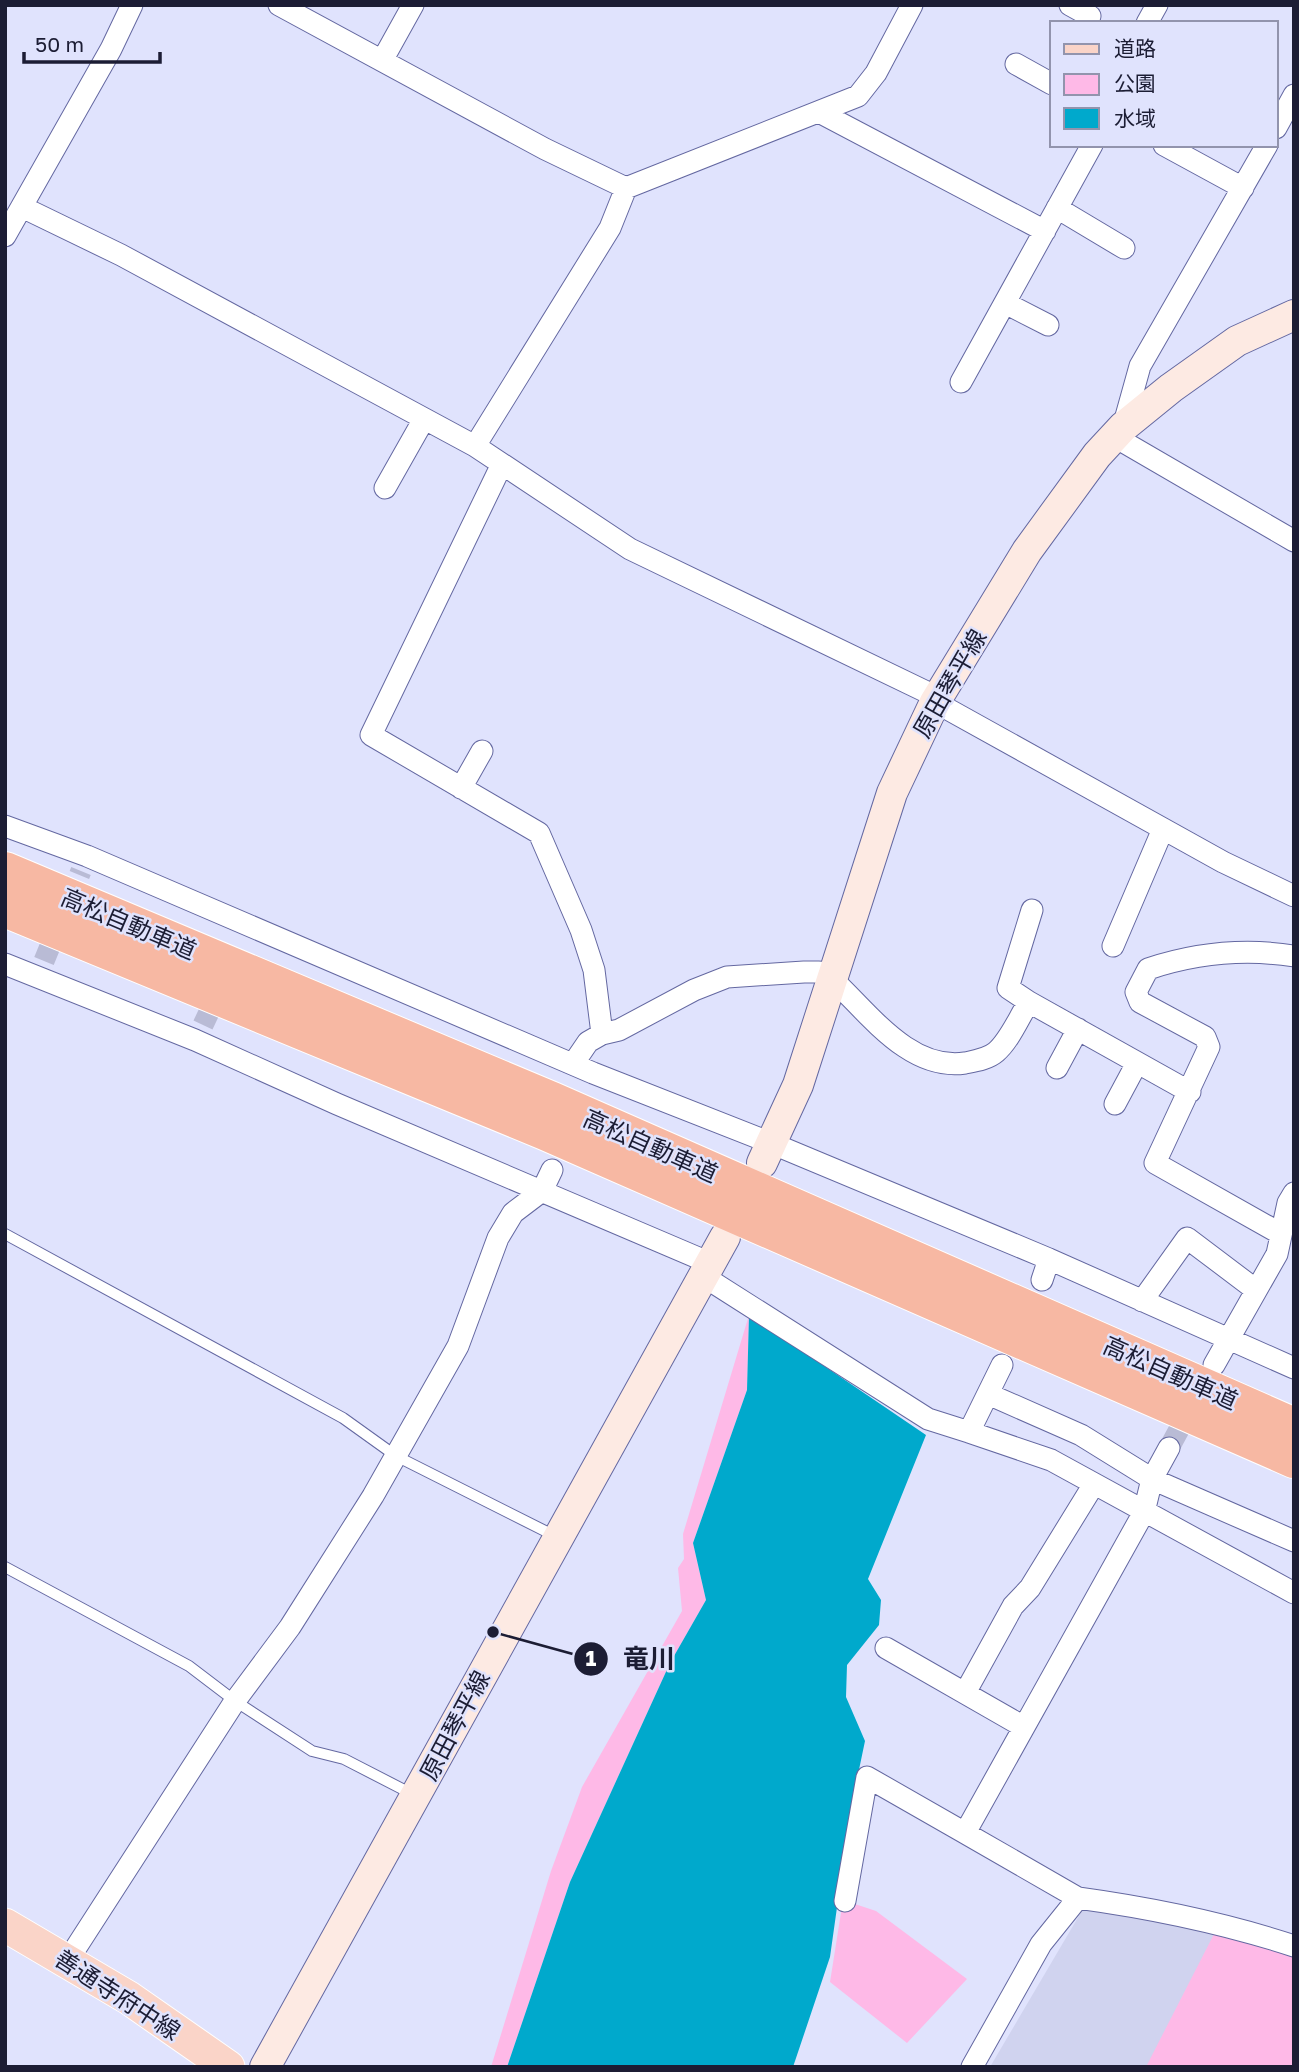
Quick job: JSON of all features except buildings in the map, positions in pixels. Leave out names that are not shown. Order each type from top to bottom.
[{"type":"highway","name":"高松自動車道","points":[[11,843],[552,1101],[1294,1427]]},
{"type":"highway","name":"高松自動車道","points":[[5,908],[545,1131],[1294,1459]]},
{"type":"main road","name":"原田琴平線","points":[[766,1153],[797,1085],[892,793],[936,700],[1027,551],[1097,455],[1119,432],[1171,388],[1237,341],[1294,315]]},
{"type":"main road","name":"原田琴平線","points":[[265,2067],[725,1237]]},
{"type":"main road","name":"善通寺府中線","points":[[5,1925],[68,1960],[228,2067]]},
{"type":"street","points":[[5,236],[111,49],[132,5]]},
{"type":"street","points":[[279,5],[545,149],[626,188]]},
{"type":"street","points":[[383,59],[413,5]]},
{"type":"street","points":[[475,446],[610,228],[626,188],[858,96],[876,73],[912,5]]},
{"type":"street","points":[[1070,5],[1090,16],[1088,21]]},
{"type":"street","points":[[1148,21],[1157,5]]},
{"type":"street","points":[[1016,64],[1050,82]]},
{"type":"street","points":[[1278,124],[1294,96]]},
{"type":"street","points":[[819,112],[1045,231]]},
{"type":"street","points":[[961,382],[1091,147]]},
{"type":"street","points":[[1168,147],[1243,188]]},
{"type":"street","points":[[1266,147],[1140,366],[1119,432],[1294,541]]},
{"type":"street","points":[[22,207],[121,255],[475,446],[630,549],[936,700],[1163,829],[1294,896]]},
{"type":"street","points":[[1057,208],[1124,248]]},
{"type":"street","points":[[1005,303],[1048,326]]},
{"type":"street","points":[[386,488],[424,419]]},
{"type":"street","points":[[502,464],[371,735],[539,833],[590,960],[602,1034]]},
{"type":"street","points":[[461,788],[482,751]]},
{"type":"street","points":[[1113,946],[1163,829]]},
{"type":"street","points":[[11,843],[84,864],[249,926],[593,1073],[766,1153],[1049,1259],[1294,1368]]},
{"type":"street","points":[[1032,910],[1008,988],[1190,1092]]},
{"type":"street","points":[[240,950],[249,926]]},
{"type":"street","points":[[1282,1234],[1155,1163],[1209,1047],[1205,1037],[1140,1002],[1136,992],[1148,970],[1206,954],[1244,952],[1294,956]]},
{"type":"street","points":[[5,964],[41,969],[199,1033],[706,1269],[928,1419],[1051,1460],[1294,1592]]},
{"type":"street","points":[[573,1065],[588,1042],[602,1034],[619,1030],[694,990],[727,977],[819,972],[832,979],[914,1054],[956,1064],[979,1061],[996,1052],[1029,1002]]},
{"type":"street","points":[[1057,1068],[1077,1029]]},
{"type":"street","points":[[1115,1104],[1137,1063]]},
{"type":"street","points":[[583,1096],[593,1073]]},
{"type":"street","points":[[68,1960],[235,1701],[290,1627],[396,1456],[458,1346],[498,1238],[513,1213],[541,1191],[552,1170]]},
{"type":"street","points":[[1214,1365],[1277,1254],[1294,1193]]},
{"type":"street","points":[[1142,1301],[1187,1238],[1256,1290]]},
{"type":"street","points":[[1042,1280],[1049,1259]]},
{"type":"street","points":[[969,1432],[1002,1365]]},
{"type":"street","points":[[988,1394],[1081,1435],[1152,1479],[1294,1541]]},
{"type":"street","points":[[965,1833],[1144,1512],[1152,1479],[1169,1448]]},
{"type":"street","points":[[965,1693],[1013,1606],[1030,1588],[1094,1484]]},
{"type":"street","points":[[886,1648],[1024,1727]]},
{"type":"street","points":[[845,1900],[867,1777],[1078,1898],[1136,1906],[1256,1933],[1294,1945]]},
{"type":"street","points":[[972,2067],[1041,1944],[1078,1898]]},
{"type":"lane","points":[[5,1234],[343,1418],[396,1456],[559,1538]]},
{"type":"lane","points":[[5,1567],[188,1666],[235,1701],[312,1751],[344,1759],[416,1796]]},
{"type":"shaded area","points":[[1090,1897],[1294,1947],[1294,2067],[990,2067]]},
{"type":"green space","points":[[749,1315],[747,1390],[693,1543],[706,1600],[670,1663],[570,1882],[507,2067],[491,2067],[551,1871],[582,1787],[682,1611],[678,1568],[684,1559],[683,1534]]},
{"type":"green space","points":[[843,1900],[876,1911],[967,1979],[907,2043],[830,1982]]},
{"type":"green space","points":[[1214,1934],[1294,1953],[1294,2067],[1146,2067]]},
{"type":"water","points":[[749,1315],[926,1435],[868,1579],[881,1600],[879,1625],[847,1665],[846,1697],[865,1741],[851,1808],[830,1957],[793,2067],[507,2067],[570,1882],[670,1663],[706,1600],[693,1543],[747,1390]]},
{"type":"tunnel","points":[[44,961],[81,871]]},
{"type":"tunnel","points":[[203,1025],[220,989]]},
{"type":"tunnel","points":[[1169,1448],[1193,1404]]},
{"type":"place","name":"竜川","points":[[493,1632]]}]
